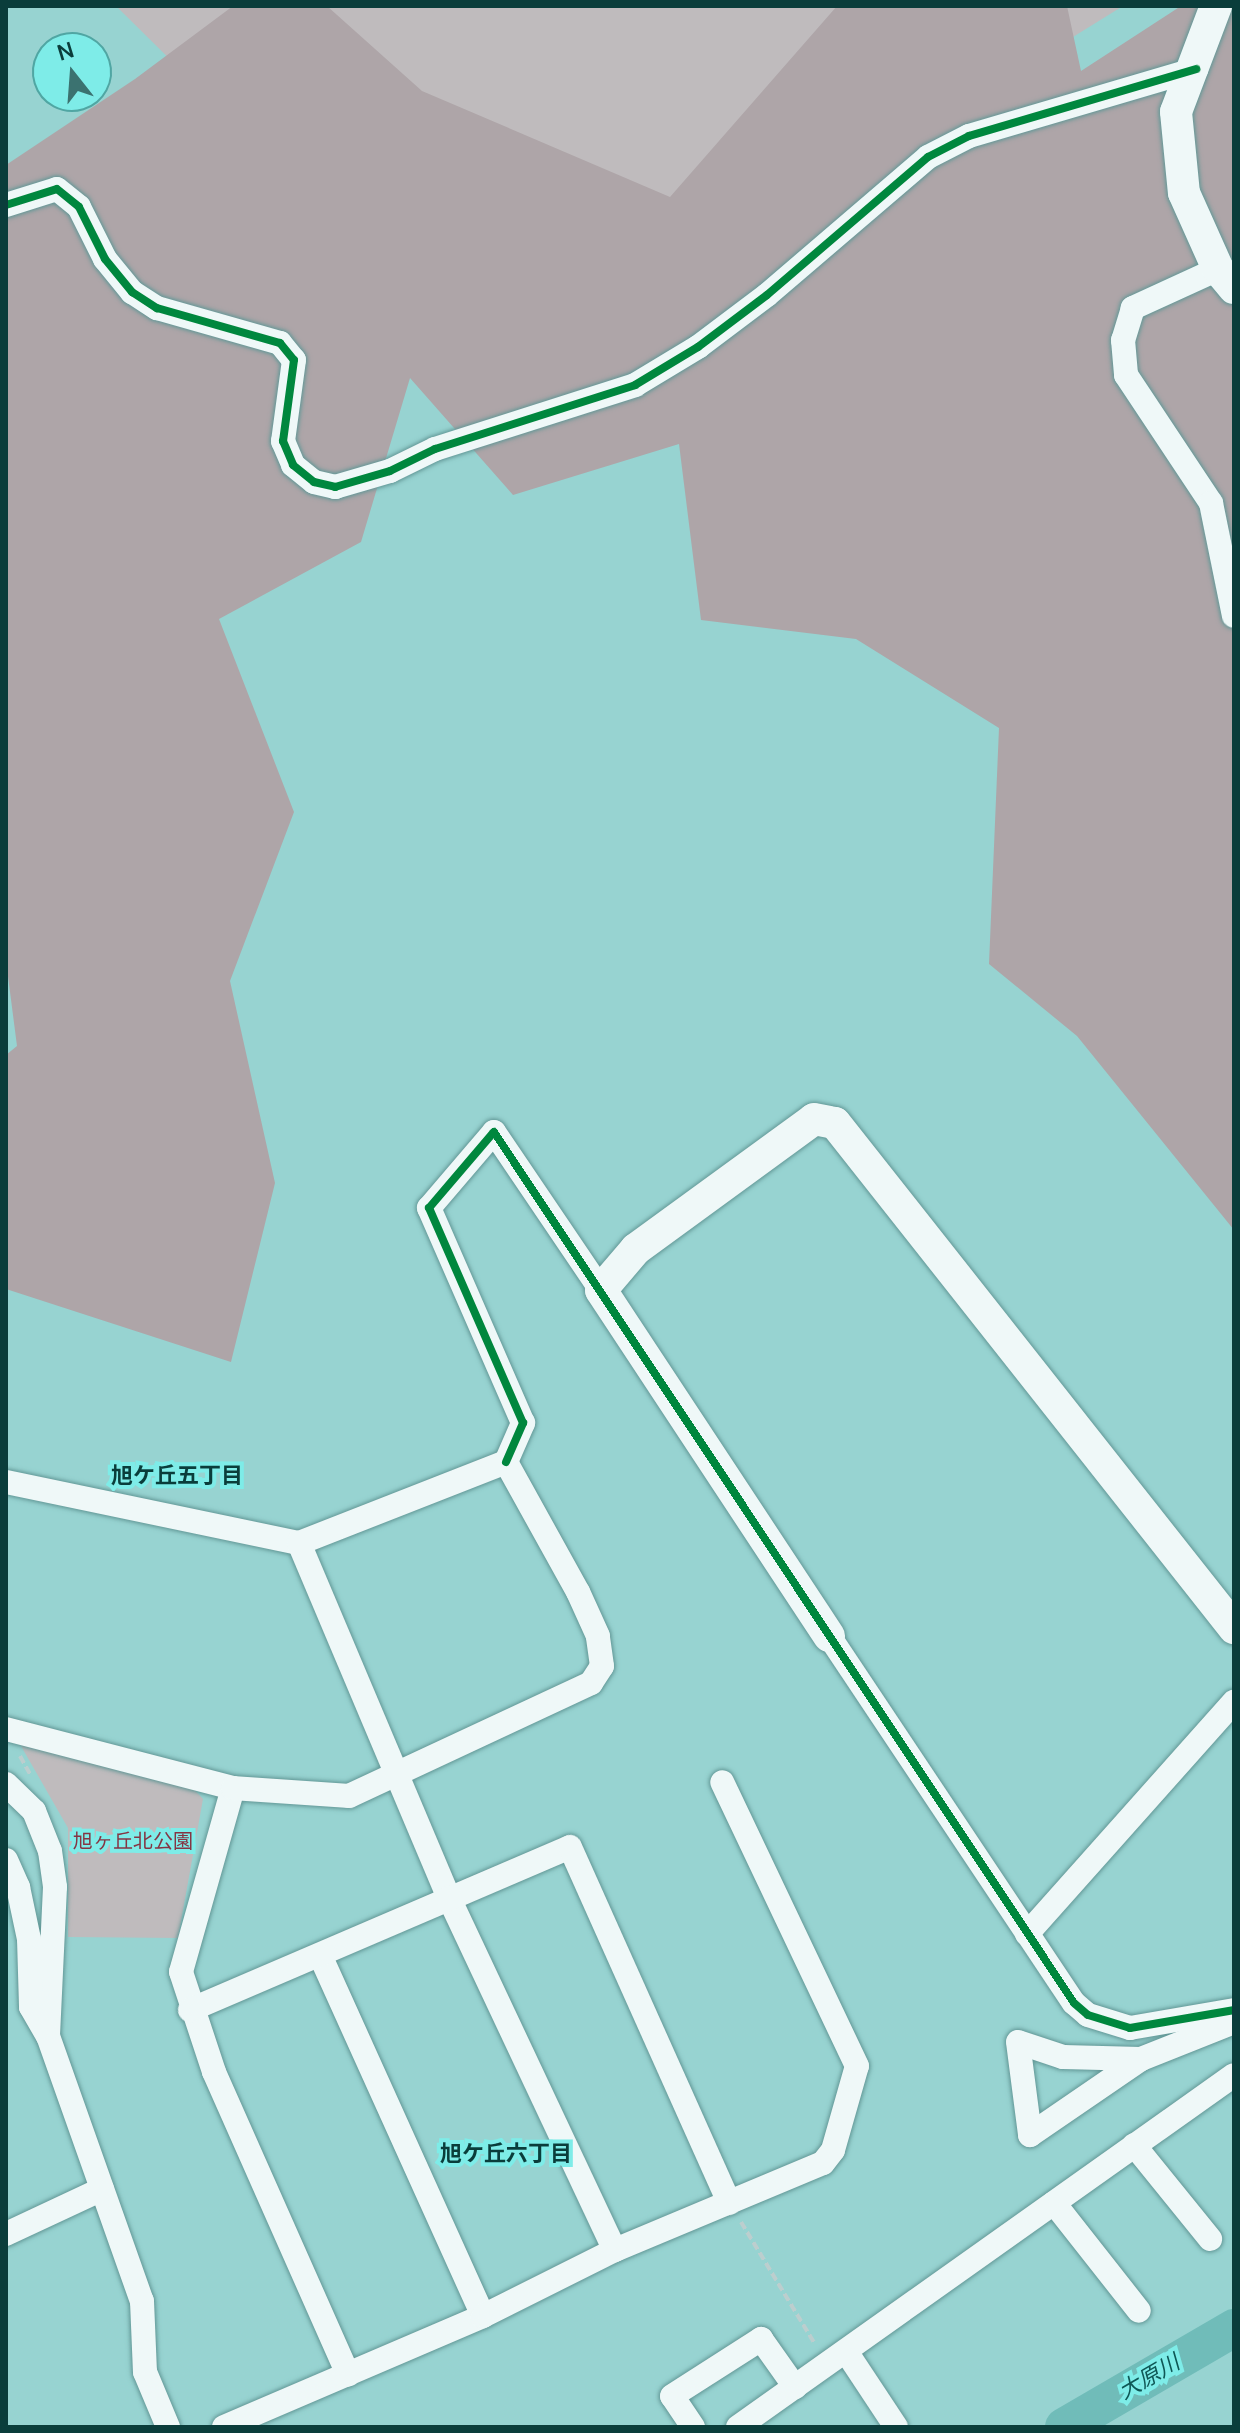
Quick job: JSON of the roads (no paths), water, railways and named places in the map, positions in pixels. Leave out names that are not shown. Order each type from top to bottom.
[{"type":"street","points":[[1216,10],[1196,69],[1176,112],[1184,193],[1226,278],[1133,308],[1123,340],[1126,375],[1211,503],[1233,609]]},
{"type":"street","points":[[6,205],[57,189],[79,207],[105,259],[132,292],[157,308],[280,343],[294,360],[283,441],[293,465],[314,482],[335,487],[390,471],[435,449],[635,385],[698,347],[767,295],[928,157],[969,136],[1196,69]]},
{"type":"street","points":[[601,1290],[636,1249],[814,1119],[835,1123],[1234,1628]]},
{"type":"street","points":[[6,1482],[299,1543],[506,1462],[523,1423],[429,1208],[494,1132],[1074,2003],[1105,2022],[1130,2028],[1229,2016]]},
{"type":"street","points":[[6,1729],[233,1788],[323,1798],[349,1796],[398,1776],[591,1683],[602,1666],[598,1636],[578,1592],[506,1462]]},
{"type":"street","points":[[299,1543],[449,1898],[615,2250]]},
{"type":"street","points":[[1027,1934],[1234,1702]]},
{"type":"street","points":[[224,2427],[483,2316],[615,2250],[823,2163],[833,2150],[857,2066],[722,1782]]},
{"type":"street","points":[[6,1784],[34,1811],[50,1851],[55,1887],[48,2036]]},
{"type":"street","points":[[233,1788],[186,1941],[181,1972],[190,2010],[348,2375]]},
{"type":"street","points":[[190,2010],[570,1847],[729,2203]]},
{"type":"street","points":[[6,1860],[29,1939],[31,2007],[48,2036],[142,2301],[145,2372],[168,2427]]},
{"type":"street","points":[[320,1955],[483,2316]]},
{"type":"street","points":[[1229,2016],[1234,1993]]},
{"type":"street","points":[[1141,2059],[1063,2057],[1018,2042],[1030,2135],[1141,2059],[1229,2016]]},
{"type":"street","points":[[738,2427],[1234,2075]]},
{"type":"street","points":[[1134,2145],[1210,2239]]},
{"type":"street","points":[[6,2234],[102,2189]]},
{"type":"street","points":[[1054,2203],[1139,2311]]},
{"type":"street","points":[[693,2427],[672,2396],[761,2339],[795,2387]]},
{"type":"street","points":[[837,2359],[896,2427]]},
{"type":"waterway","name":"大原川","points":[[1064,2427],[1234,2328]]},
{"type":"district","name":"旭ケ丘五丁目","points":[[177,1476]]},
{"type":"district","name":"旭ケ丘六丁目","points":[[506,2154]]},
{"type":"park label","name":"旭ヶ丘北公園","points":[[133,1840]]}]
